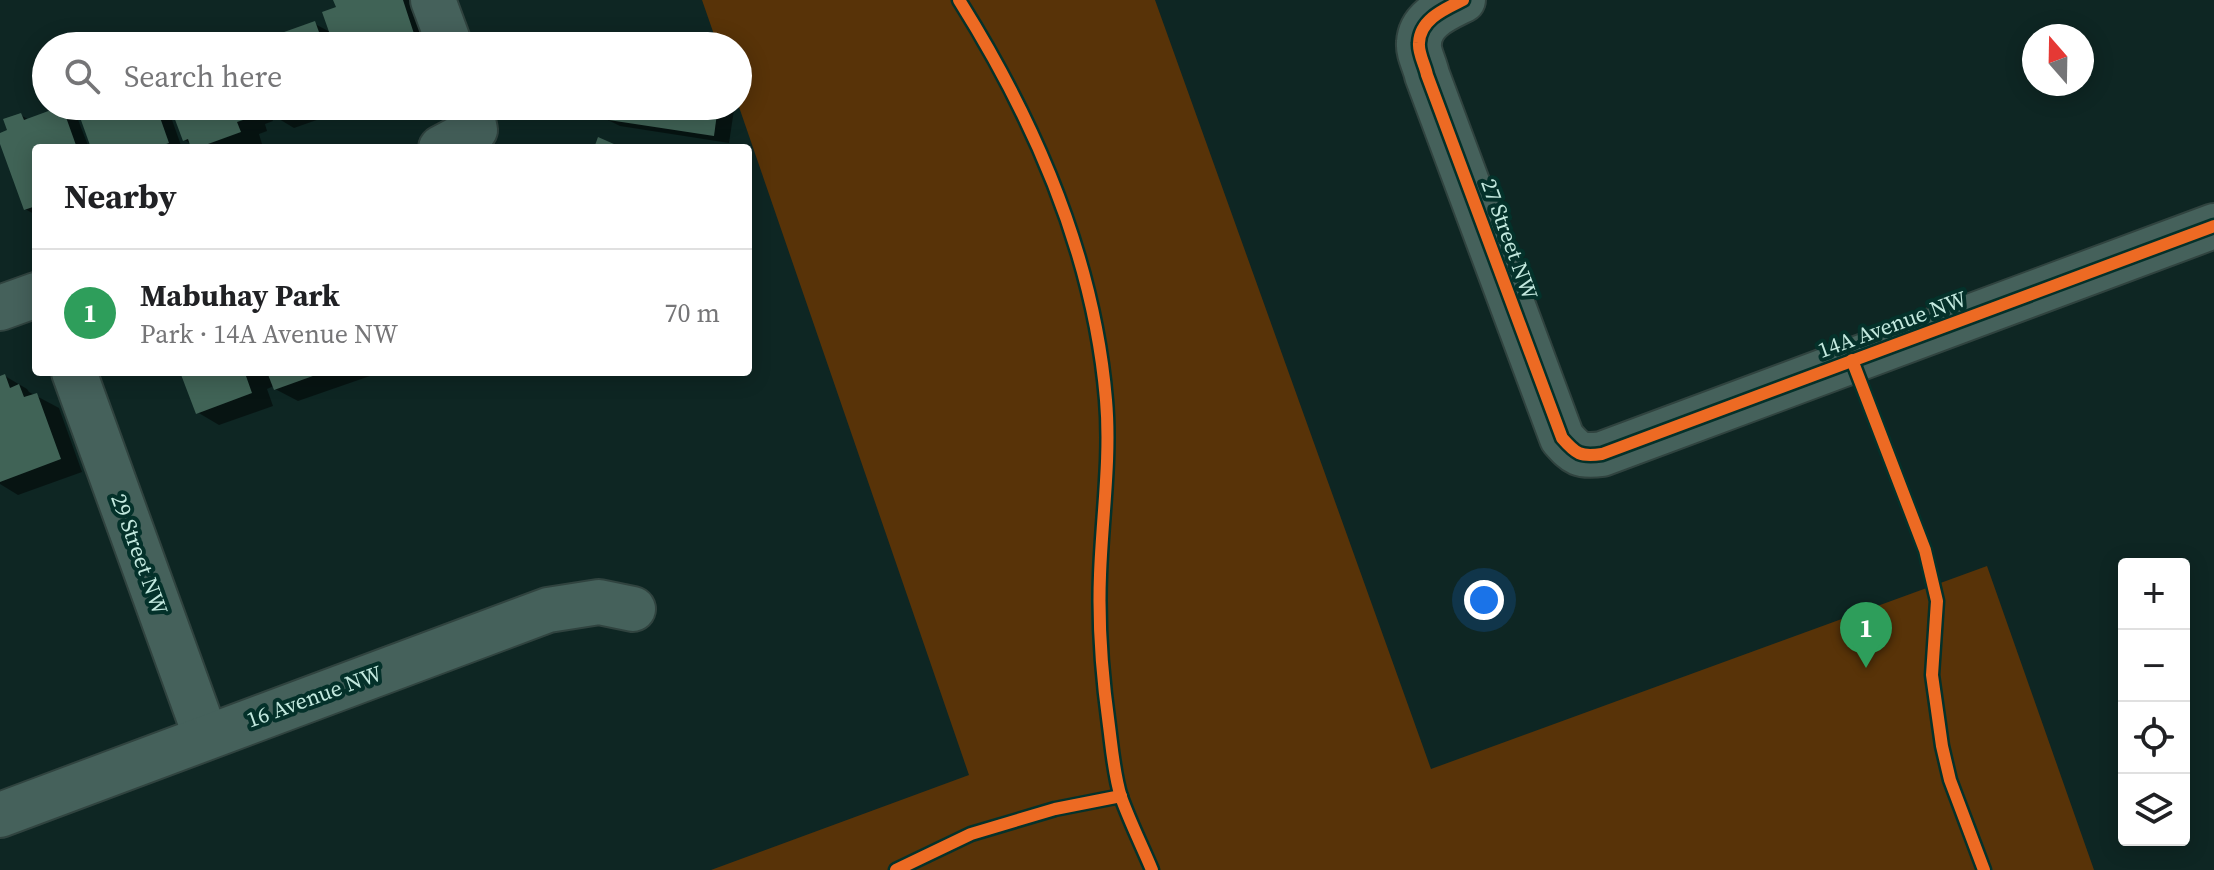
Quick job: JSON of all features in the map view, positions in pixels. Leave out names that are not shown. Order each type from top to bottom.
[{"type":"street","points":[[433,0],[445,32]]},
{"type":"street","name":"27 Street NW","points":[[1463,0],[1440,11],[1424,26],[1419,44],[1427,75],[1562,438],[1572,450],[1584,457]]},
{"type":"street","name":"14A Avenue NW","points":[[1584,457],[1602,454],[2214,226]]},
{"type":"street","points":[[0,308],[32,296]]},
{"type":"street","name":"29 Street NW","points":[[75,376],[206,737]]},
{"type":"street","name":"16 Avenue NW","points":[[0,815],[548,610],[599,602],[633,609]]},
{"type":"shaded area","points":[[702,0],[1155,0],[1431,769],[1987,566],[2094,870],[711,870],[969,775],[744,120],[752,120],[752,32],[713,32]]},
{"type":"building","points":[[333,0],[403,0],[413,32],[329,32],[322,12],[336,7]]},
{"type":"building","points":[[315,21],[319,32],[284,32]]},
{"type":"building","points":[[21,113],[24,120],[32,117],[32,120],[67,120],[76,144],[32,144],[32,207],[24,210],[0,144],[0,133],[7,130],[3,119]]},
{"type":"building","points":[[81,120],[161,120],[169,143],[166,144],[90,144]]},
{"type":"building","points":[[175,120],[243,120],[237,122],[241,132],[208,144],[190,144],[188,139],[183,141]]},
{"type":"building","points":[[609,120],[716,120],[714,136]]},
{"type":"building","points":[[598,137],[614,144],[595,144]]},
{"type":"building","points":[[5,374],[10,388],[19,384],[24,397],[37,393],[61,459],[0,482],[0,376]]},
{"type":"building","points":[[182,376],[246,376],[252,393],[196,414]]},
{"type":"building","points":[[269,376],[313,376],[274,390]]},
{"type":"cycle path","points":[[959,0],[987,46],[1036,142],[1074,242],[1089,294],[1099,346],[1107,422],[1100,594],[1104,688],[1119,789],[1152,870]]},
{"type":"cycle path","points":[[1463,0],[1435,16],[1424,27],[1419,43],[1421,55],[1562,438],[1575,451],[1583,454],[1602,454],[2214,226]]},
{"type":"cycle path","points":[[1852,360],[1925,550],[1937,601],[1932,675],[1942,746],[1950,780],[1984,870]]},
{"type":"cycle path","points":[[896,870],[971,834],[1055,809],[1121,796]]},
{"type":"place","name":"Mabuhay Park","points":[[1866,668]]}]
